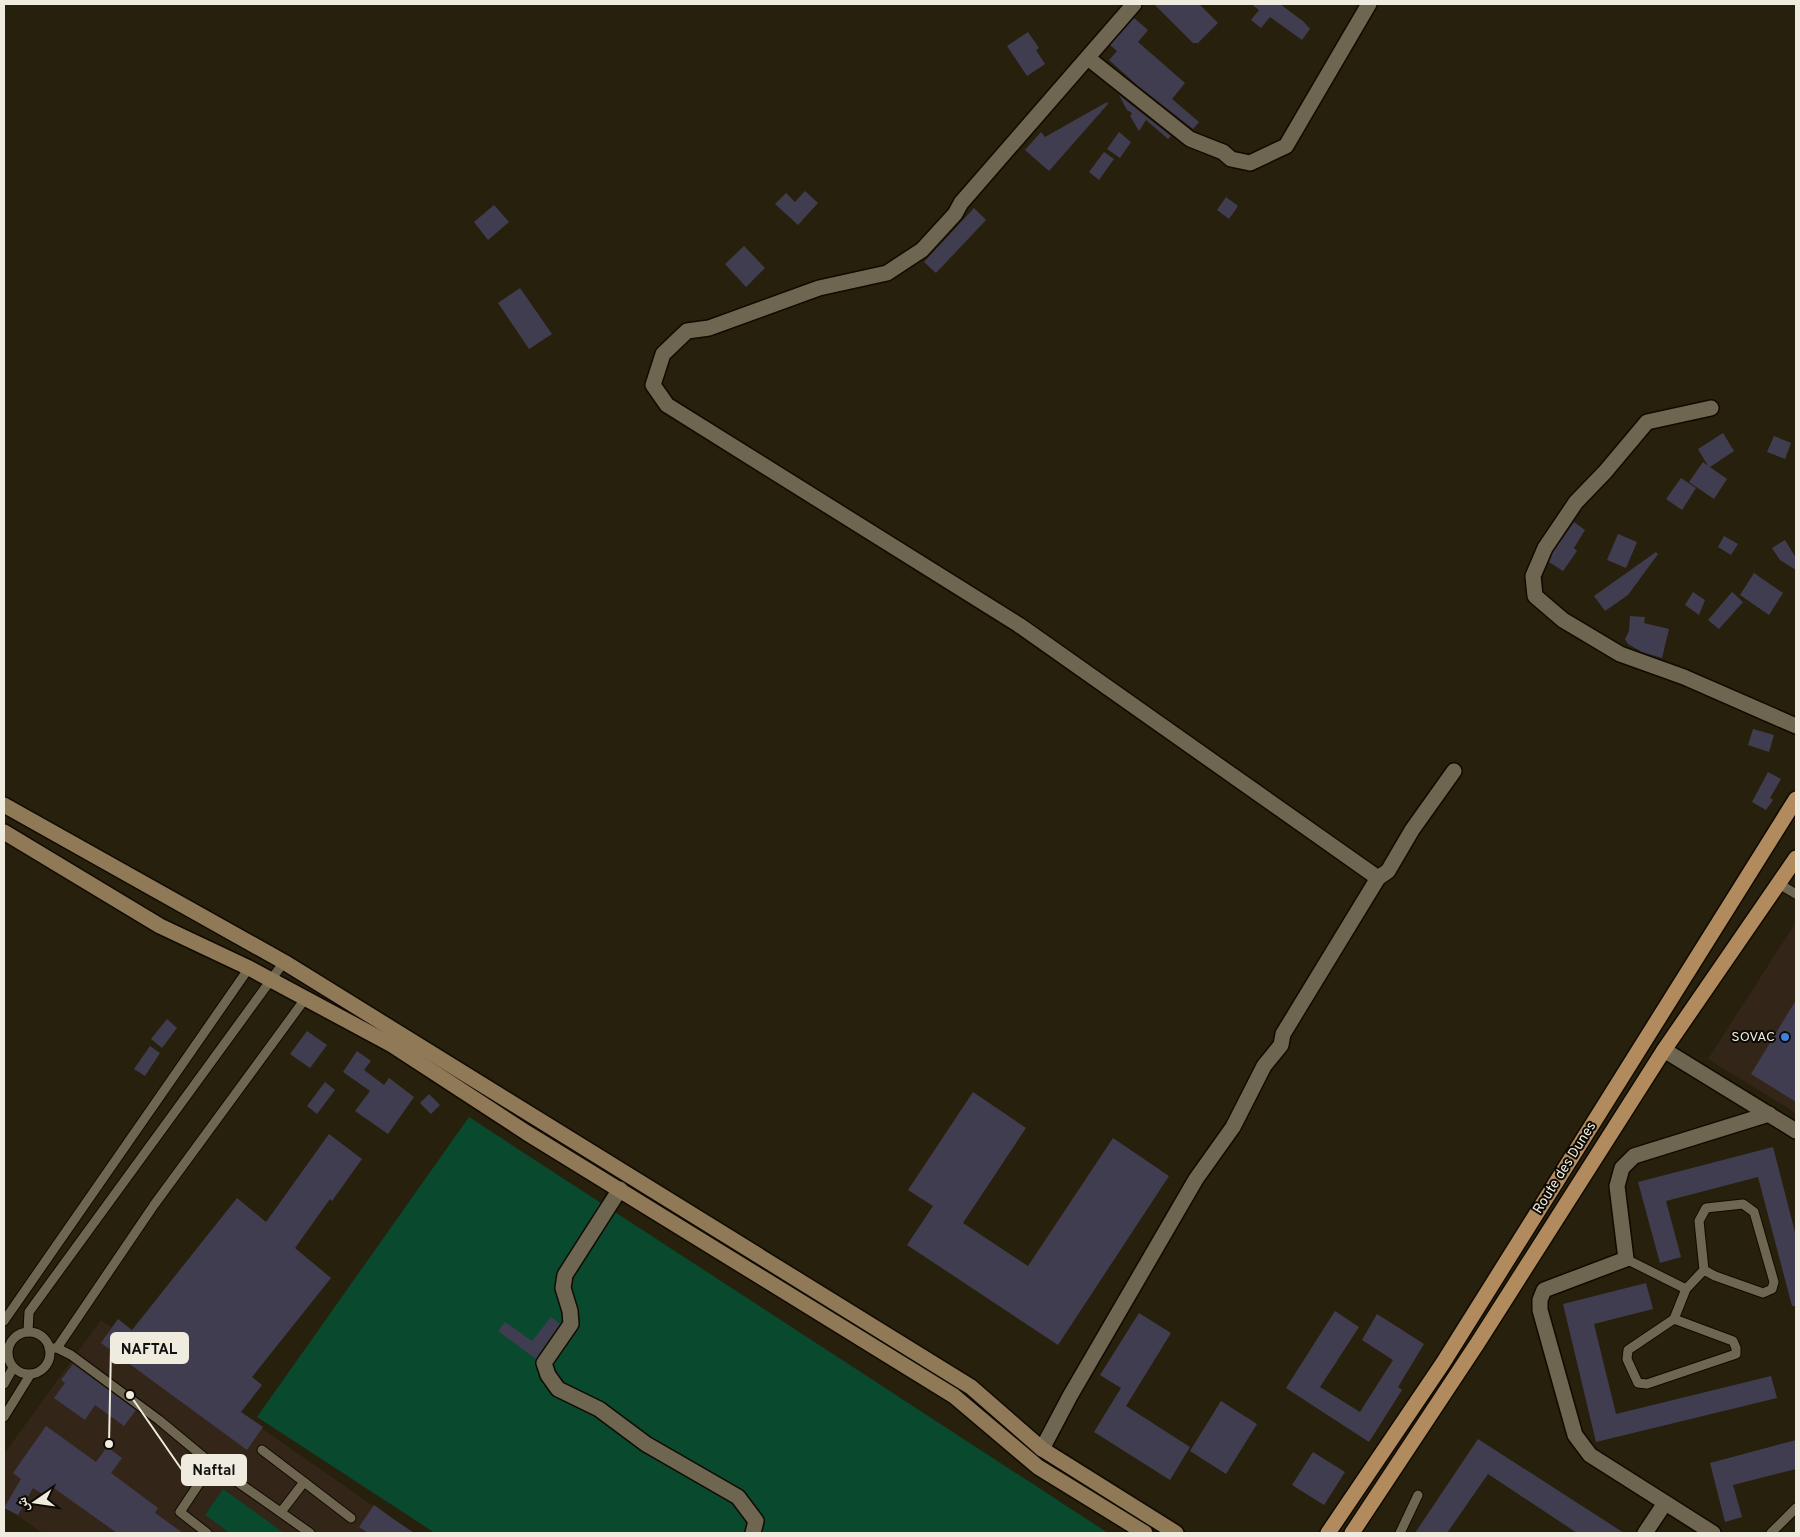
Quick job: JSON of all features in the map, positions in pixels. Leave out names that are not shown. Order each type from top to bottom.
[{"type":"main road","name":"Route des Dunes","points":[[1328,1533],[1443,1363],[1796,799]]},
{"type":"main road","name":"Route des Dunes","points":[[1352,1533],[1477,1344],[1664,1050],[1796,858]]},
{"type":"street","points":[[1134,4],[961,202],[955,214],[922,250],[886,273],[819,288],[709,328],[687,331],[663,354],[653,385],[668,406],[1020,625],[1378,878]]},
{"type":"street","points":[[1088,58],[1190,139],[1223,152],[1231,159],[1250,163],[1286,146],[1369,4]]},
{"type":"street","points":[[1711,408],[1647,422],[1576,502],[1545,548],[1533,576],[1535,596],[1563,620],[1620,654],[1684,677],[1796,726]]},
{"type":"street","points":[[1042,1449],[1075,1387],[1196,1179],[1233,1127],[1264,1066],[1280,1045],[1283,1034],[1378,878],[1388,871],[1412,830],[1454,771]]},
{"type":"street","points":[[4,805],[284,962],[971,1387],[1042,1449],[1176,1533]]},
{"type":"street","points":[[4,832],[160,926],[249,968],[392,1045],[527,1132],[954,1396],[1038,1467],[1145,1533]]},
{"type":"street","points":[[1664,1050],[1796,1130]]},
{"type":"street","points":[[1713,1533],[1590,1455],[1575,1435],[1540,1310],[1540,1300],[1544,1290],[1626,1259],[1617,1186],[1622,1168],[1634,1156],[1769,1114]]},
{"type":"street","points":[[620,1189],[565,1275],[563,1288],[570,1311],[570,1324],[544,1363],[548,1374],[558,1389],[599,1410],[646,1444],[738,1497],[756,1521],[753,1533]]},
{"type":"street","points":[[1645,1533],[1665,1503]]},
{"type":"lane","points":[[1779,884],[1796,894]]},
{"type":"lane","points":[[28,1332],[29,1312],[284,962]]},
{"type":"lane","points":[[4,1321],[249,968]]},
{"type":"lane","points":[[305,998],[154,1205],[53,1348],[46,1366],[39,1372],[30,1375],[20,1373],[13,1368],[8,1359],[11,1341],[19,1334],[28,1332],[37,1334],[45,1339],[53,1348],[71,1355],[137,1403],[212,1464],[310,1533]]},
{"type":"lane","points":[[1674,1319],[1733,1342],[1736,1354],[1647,1384],[1638,1383],[1627,1360],[1628,1350],[1674,1319],[1686,1289],[1704,1270],[1699,1221],[1706,1208],[1743,1204],[1754,1212],[1774,1282],[1772,1289],[1763,1293],[1715,1276],[1704,1270]]},
{"type":"lane","points":[[1626,1259],[1686,1289]]},
{"type":"lane","points":[[4,1384],[13,1368]]},
{"type":"lane","points":[[4,1417],[30,1375]]},
{"type":"lane","points":[[262,1450],[351,1518]]},
{"type":"lane","points":[[208,1533],[180,1512],[212,1464]]},
{"type":"lane","points":[[281,1512],[304,1482]]},
{"type":"lane","points":[[1400,1533],[1418,1495]]},
{"type":"lane","points":[[1771,1533],[1796,1508]]},
{"type":"shaded area","points":[[1796,922],[1796,1113],[1708,1059]]},
{"type":"shaded area","points":[[101,1320],[412,1533],[42,1533],[4,1506],[4,1454]]},
{"type":"green space","points":[[469,1117],[1108,1533],[435,1533],[257,1417]]},
{"type":"green space","points":[[223,1489],[284,1533],[230,1533],[205,1515]]},
{"type":"building","points":[[1154,4],[1199,4],[1218,23],[1198,43],[1193,43]]},
{"type":"building","points":[[1251,4],[1280,4],[1304,22],[1310,29],[1302,40],[1270,17],[1261,28],[1251,20],[1259,10]]},
{"type":"building","points":[[1134,18],[1148,30],[1138,42],[1185,83],[1172,99],[1199,122],[1193,129],[1137,85],[1109,60],[1117,51],[1110,45]]},
{"type":"building","points":[[1028,32],[1039,48],[1036,50],[1045,64],[1027,76],[1007,46]]},
{"type":"building","points":[[1119,95],[1171,136],[1168,139],[1146,120],[1139,131],[1130,116],[1132,113],[1127,110]]},
{"type":"building","points":[[1107,102],[1108,104],[1049,171],[1025,150],[1041,132],[1045,137]]},
{"type":"building","points":[[1119,132],[1131,142],[1120,158],[1107,149]]},
{"type":"building","points":[[1104,152],[1114,159],[1099,180],[1089,172]]},
{"type":"building","points":[[805,191],[818,203],[798,225],[775,204],[786,193],[795,202]]},
{"type":"building","points":[[1226,197],[1238,206],[1229,219],[1217,210]]},
{"type":"building","points":[[494,205],[509,222],[488,240],[474,222]]},
{"type":"building","points":[[974,208],[986,220],[936,273],[924,262]]},
{"type":"building","points":[[744,246],[765,268],[746,287],[725,264]]},
{"type":"building","points":[[520,288],[552,334],[529,349],[498,303]]},
{"type":"building","points":[[1723,433],[1734,451],[1710,467],[1727,479],[1714,499],[1689,482],[1703,462],[1708,466],[1698,449]]},
{"type":"building","points":[[1774,436],[1791,443],[1785,459],[1767,452]]},
{"type":"building","points":[[1681,478],[1696,488],[1682,510],[1666,499]]},
{"type":"building","points":[[1574,522],[1585,530],[1574,548],[1577,551],[1563,571],[1549,562],[1553,552]]},
{"type":"building","points":[[1618,534],[1637,542],[1626,568],[1607,560]]},
{"type":"building","points":[[1724,536],[1738,544],[1731,555],[1718,547]]},
{"type":"building","points":[[1785,540],[1796,558],[1796,570],[1780,560],[1772,548]]},
{"type":"building","points":[[1656,552],[1658,554],[1628,595],[1605,611],[1594,596]]},
{"type":"building","points":[[1754,573],[1783,593],[1769,615],[1740,595]]},
{"type":"building","points":[[1693,592],[1705,600],[1699,615],[1685,605]]},
{"type":"building","points":[[1732,592],[1743,602],[1719,629],[1708,620]]},
{"type":"building","points":[[1630,616],[1645,617],[1644,623],[1669,629],[1662,658],[1642,652],[1628,644],[1625,639],[1629,631]]},
{"type":"building","points":[[1753,729],[1774,735],[1769,752],[1748,745]]},
{"type":"building","points":[[1768,772],[1781,779],[1770,798],[1773,800],[1766,810],[1752,802]]},
{"type":"building","name":"SOVAC","points":[[1796,1000],[1796,1102],[1751,1074]]},
{"type":"building","points":[[167,1019],[177,1028],[162,1048],[151,1039]]},
{"type":"building","points":[[307,1031],[327,1045],[310,1068],[290,1054]]},
{"type":"building","points":[[150,1046],[160,1053],[145,1076],[134,1069]]},
{"type":"building","points":[[357,1051],[371,1061],[364,1070],[384,1085],[389,1078],[414,1097],[388,1134],[355,1111],[370,1091],[343,1072]]},
{"type":"building","points":[[325,1082],[335,1090],[317,1114],[307,1106]]},
{"type":"building","points":[[973,1092],[1026,1128],[963,1223],[1028,1266],[1113,1138],[1169,1176],[1058,1345],[907,1245],[933,1206],[908,1190]]},
{"type":"building","points":[[429,1094],[440,1105],[431,1114],[420,1103]]},
{"type":"building","points":[[329,1134],[362,1159],[332,1201],[330,1199],[295,1248],[331,1278],[252,1377],[262,1385],[241,1412],[263,1427],[247,1450],[101,1343],[118,1319],[132,1330],[237,1198],[266,1222]]},
{"type":"building","points":[[1773,1147],[1796,1236],[1796,1306],[1792,1306],[1758,1177],[1666,1201],[1681,1257],[1660,1263],[1638,1182]]},
{"type":"building","points":[[1646,1283],[1653,1309],[1594,1324],[1616,1414],[1771,1376],[1777,1398],[1596,1442],[1563,1304]]},
{"type":"building","points":[[1335,1311],[1359,1327],[1320,1387],[1360,1412],[1393,1360],[1362,1340],[1377,1314],[1424,1344],[1398,1387],[1402,1390],[1369,1442],[1286,1388]]},
{"type":"building","points":[[1139,1313],[1171,1333],[1126,1406],[1190,1447],[1170,1480],[1094,1432],[1121,1388],[1100,1375]]},
{"type":"building","points":[[551,1317],[560,1324],[536,1359],[498,1331],[505,1322],[532,1341]]},
{"type":"building","points":[[73,1364],[136,1410],[124,1426],[95,1405],[85,1420],[54,1398],[65,1383],[61,1380]]},
{"type":"building","points":[[1221,1401],[1257,1424],[1226,1474],[1190,1451]]},
{"type":"building","points":[[46,1426],[96,1462],[107,1447],[122,1458],[111,1473],[158,1508],[155,1513],[183,1533],[117,1533],[51,1486],[44,1495],[33,1488],[18,1515],[4,1508],[21,1479],[13,1473]]},
{"type":"building","points":[[1478,1439],[1624,1533],[1577,1533],[1488,1474],[1447,1533],[1415,1533]]},
{"type":"building","points":[[1796,1440],[1796,1469],[1733,1485],[1742,1517],[1725,1522],[1710,1463]]},
{"type":"building","points":[[1313,1452],[1345,1472],[1324,1505],[1292,1485]]},
{"type":"building","points":[[374,1505],[414,1533],[368,1533],[359,1527]]},
{"type":"place","name":"SOVAC","points":[[1785,1037]]},
{"type":"place","name":"Naftal","points":[[130,1395]]},
{"type":"place","name":"NAFTAL","points":[[109,1444]]}]
